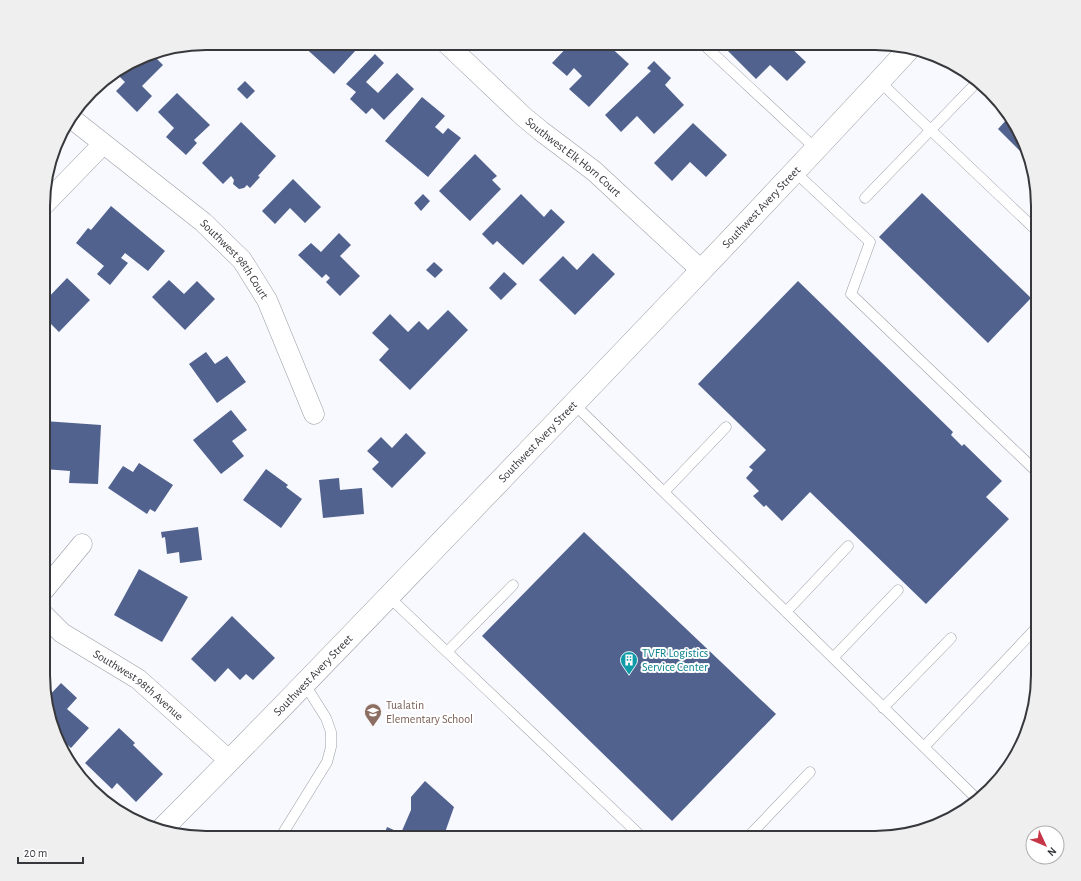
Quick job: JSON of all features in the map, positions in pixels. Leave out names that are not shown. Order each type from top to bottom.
[{"type":"main road","name":"Southwest Avery Street","points":[[165,826],[230,761],[574,404],[795,172],[905,53]]},
{"type":"street","name":"Southwest Elk Horn Court","points":[[453,50],[524,117],[594,171],[701,270]]},
{"type":"street","points":[[50,199],[103,144],[75,121]]},
{"type":"street","name":"Southwest 98th Court","points":[[103,144],[203,222],[242,260],[267,300],[314,414]]},
{"type":"street","points":[[50,583],[82,544]]},
{"type":"street","name":"Southwest 98th Avenue","points":[[50,621],[62,633],[138,679],[230,761]]},
{"type":"lane","points":[[710,50],[816,149]]},
{"type":"lane","points":[[879,81],[1031,225]]},
{"type":"lane","points":[[865,198],[974,85]]},
{"type":"lane","points":[[795,172],[870,242],[851,294],[1031,466]]},
{"type":"lane","points":[[574,404],[973,796]]},
{"type":"lane","points":[[664,492],[726,427]]},
{"type":"lane","points":[[786,612],[848,546]]},
{"type":"lane","points":[[447,652],[513,585]]},
{"type":"lane","points":[[833,658],[898,590]]},
{"type":"lane","points":[[388,596],[635,831]]},
{"type":"lane","points":[[924,747],[1031,633]]},
{"type":"lane","points":[[883,708],[951,638]]},
{"type":"lane","points":[[284,831],[327,762],[331,747],[331,732],[326,718],[304,684]]},
{"type":"lane","points":[[754,831],[810,772]]},
{"type":"building","points":[[308,50],[356,50],[334,74]]},
{"type":"building","points":[[564,50],[614,50],[629,64],[589,107],[569,89],[582,76],[574,68],[567,76],[552,63]]},
{"type":"building","points":[[793,50],[806,62],[787,81],[770,65],[756,79],[728,51]]},
{"type":"building","points":[[375,54],[384,63],[366,82],[378,93],[397,73],[414,89],[384,120],[372,108],[366,114],[350,99],[356,92],[346,84]]},
{"type":"building","points":[[156,58],[163,65],[142,86],[152,96],[137,112],[116,91],[125,82],[119,76],[137,66]]},
{"type":"building","points":[[654,61],[671,78],[665,85],[684,105],[654,134],[637,116],[621,132],[605,115],[651,71],[647,68]]},
{"type":"building","points":[[245,81],[255,91],[247,99],[237,89]]},
{"type":"building","points":[[177,93],[210,125],[194,140],[197,143],[186,155],[166,137],[174,128],[158,112]]},
{"type":"building","points":[[422,97],[445,116],[435,127],[443,134],[448,128],[461,138],[428,177],[385,141]]},
{"type":"building","points":[[1006,120],[1022,153],[998,129]]},
{"type":"building","points":[[241,122],[276,156],[258,176],[260,177],[250,188],[247,185],[244,188],[239,189],[233,184],[234,180],[231,176],[223,184],[202,163]]},
{"type":"building","points":[[693,123],[727,155],[706,177],[690,162],[672,181],[654,163]]},
{"type":"building","points":[[475,154],[497,176],[492,180],[501,189],[470,221],[439,191]]},
{"type":"building","points":[[293,179],[321,207],[305,223],[290,208],[275,224],[262,211]]},
{"type":"building","points":[[922,193],[1031,298],[988,343],[879,237]]},
{"type":"building","points":[[423,194],[430,201],[421,211],[414,203]]},
{"type":"building","points":[[521,194],[544,217],[551,209],[565,222],[523,265],[497,241],[493,245],[482,234]]},
{"type":"building","points":[[111,206],[165,251],[148,271],[125,253],[121,258],[128,263],[110,285],[97,274],[104,266],[76,243],[88,228],[91,230]]},
{"type":"building","points":[[339,233],[351,245],[340,256],[360,276],[340,296],[326,282],[330,278],[326,274],[322,278],[298,255],[311,243],[321,252]]},
{"type":"building","points":[[593,253],[615,274],[575,315],[539,280],[563,256],[577,270]]},
{"type":"building","points":[[434,262],[443,270],[435,278],[426,270]]},
{"type":"building","points":[[504,272],[517,284],[501,300],[489,288]]},
{"type":"building","points":[[67,278],[90,300],[59,332],[50,323],[50,296]]},
{"type":"building","points":[[169,280],[184,294],[197,281],[215,299],[185,330],[152,297]]},
{"type":"building","points":[[798,281],[953,432],[951,435],[962,446],[964,444],[1002,481],[986,497],[1009,519],[926,604],[810,492],[782,521],[766,505],[764,507],[753,496],[759,491],[746,478],[753,470],[749,467],[766,450],[698,384]]},
{"type":"building","points":[[448,310],[468,330],[410,390],[379,360],[389,349],[372,333],[390,314],[408,332],[419,321],[428,330]]},
{"type":"building","points":[[206,352],[215,364],[227,356],[246,382],[217,403],[189,364]]},
{"type":"building","points":[[231,410],[247,430],[232,441],[244,456],[221,474],[193,440]]},
{"type":"building","points":[[50,421],[101,425],[98,484],[69,483],[70,471],[50,469]]},
{"type":"building","points":[[406,433],[426,453],[392,488],[372,469],[379,462],[367,451],[381,437],[392,448]]},
{"type":"building","points":[[139,463],[173,485],[155,512],[150,509],[147,514],[108,488],[123,466],[133,472]]},
{"type":"building","points":[[266,469],[288,485],[286,487],[302,499],[281,528],[243,500]]},
{"type":"building","points":[[339,478],[340,490],[362,488],[364,514],[323,518],[319,480]]},
{"type":"building","points":[[198,527],[202,560],[180,563],[179,552],[167,554],[165,537],[162,538],[161,532]]},
{"type":"building","name":"TVFR Logistics Service Center","points":[[584,532],[776,714],[672,821],[482,636]]},
{"type":"building","points":[[139,569],[188,597],[162,642],[114,615]]},
{"type":"building","points":[[232,616],[275,658],[253,680],[246,674],[240,680],[228,668],[215,682],[191,659]]},
{"type":"building","points":[[61,683],[77,698],[67,709],[89,728],[71,748],[66,743],[58,725],[51,694]]},
{"type":"building","points":[[119,728],[135,743],[133,745],[163,774],[136,802],[117,783],[112,789],[85,763]]},
{"type":"building","points":[[425,781],[454,807],[445,831],[402,831],[411,810],[411,797]]},
{"type":"building","points":[[387,827],[396,831],[386,831]]},
{"type":"place","name":"TVFR Logistics Service Center","points":[[629,675]]},
{"type":"place","name":"Tualatin Elementary School","points":[[373,727]]}]
